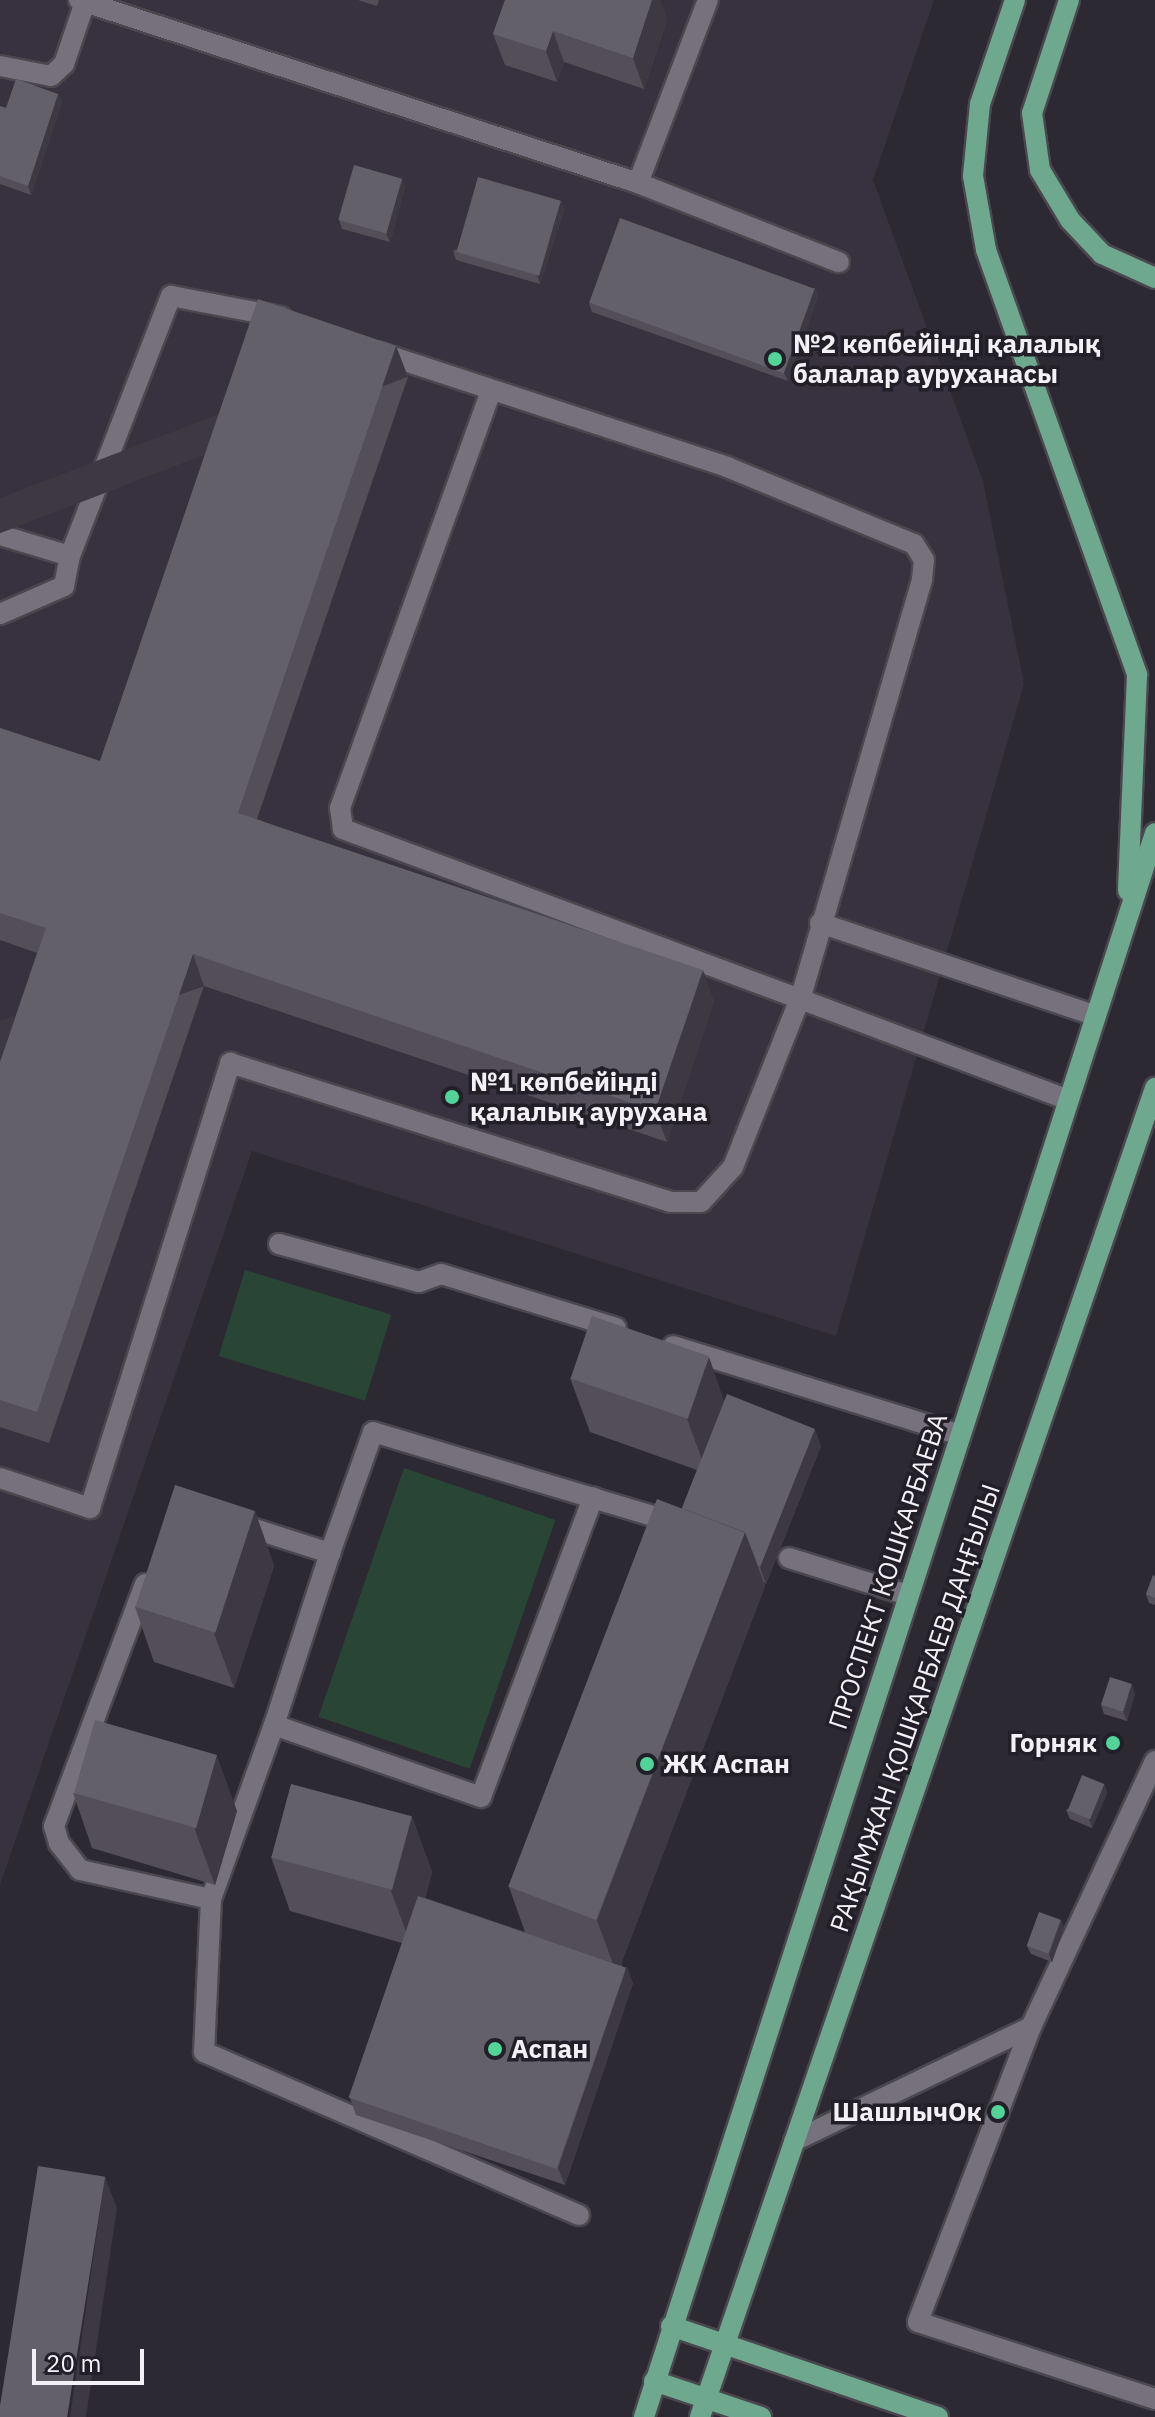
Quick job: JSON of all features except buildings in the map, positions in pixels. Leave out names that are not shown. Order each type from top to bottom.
[{"type":"main road","points":[[1015,0],[980,104],[973,176],[986,250],[1137,675],[1127,918]]},
{"type":"main road","points":[[1069,0],[1032,113],[1040,170],[1070,220],[1102,254],[1155,278]]},
{"type":"main road","name":"ПРОСПЕКТ КОШКАРБАЕВА","points":[[654,2381],[1155,833]]},
{"type":"main road","name":"РАҚЫМЖАН ҚОШҚАРБАЕВ ДАҢҒЫЛЫ","points":[[703,2408],[1155,1088]]},
{"type":"main road","points":[[671,2326],[938,2417]]},
{"type":"main road","points":[[644,2417],[654,2381],[703,2408],[761,2417]]},
{"type":"lane","points":[[638,183],[708,0]]},
{"type":"lane","points":[[0,66],[51,76],[64,64],[82,1],[638,183],[839,262]]},
{"type":"lane","points":[[0,614],[64,586],[70,556],[171,296],[302,325]]},
{"type":"lane","points":[[0,1478],[90,1508],[230,1063],[670,1202],[701,1202],[733,1167],[800,999],[924,560],[914,544],[727,467],[491,392],[361,345]]},
{"type":"lane","points":[[491,392],[340,808],[343,829],[1068,1100]]},
{"type":"lane","points":[[0,535],[70,556]]},
{"type":"lane","points":[[820,923],[1096,1016]]},
{"type":"lane","points":[[279,1244],[419,1282],[441,1274],[960,1435]]},
{"type":"lane","points":[[579,2215],[204,2052],[211,1899],[274,1725],[373,1432],[680,1524]]},
{"type":"lane","points":[[274,1725],[481,1797],[593,1497]]},
{"type":"lane","points":[[218,1517],[330,1553]]},
{"type":"lane","points":[[789,1558],[908,1595]]},
{"type":"lane","points":[[153,1563],[54,1826],[80,1870],[211,1899]]},
{"type":"lane","points":[[1155,1761],[1031,2027],[918,2322],[1155,2399]]},
{"type":"lane","points":[[794,2141],[1031,2027]]},
{"type":"shaded area","name":"№1 көпбейінді қалалық аурухана","points":[[0,0],[934,0],[873,180],[983,481],[1024,684],[836,1336],[252,1151],[0,1885]]},
{"type":"green space","points":[[245,1270],[391,1315],[365,1401],[219,1356]]},
{"type":"green space","points":[[404,1468],[555,1520],[470,1769],[318,1717]]},
{"type":"place","name":"№2 көпбейінді қалалық балалар ауруханасы","points":[[775,359]]},
{"type":"place","name":"№1 көпбейінді қалалық аурухана","points":[[452,1097]]},
{"type":"place","name":"Горняк","points":[[1113,1743]]},
{"type":"place","name":"ЖК Аспан","points":[[647,1764]]},
{"type":"place","name":"Аспан","points":[[495,2049]]},
{"type":"place","name":"ШашлычОк","points":[[998,2112]]}]
